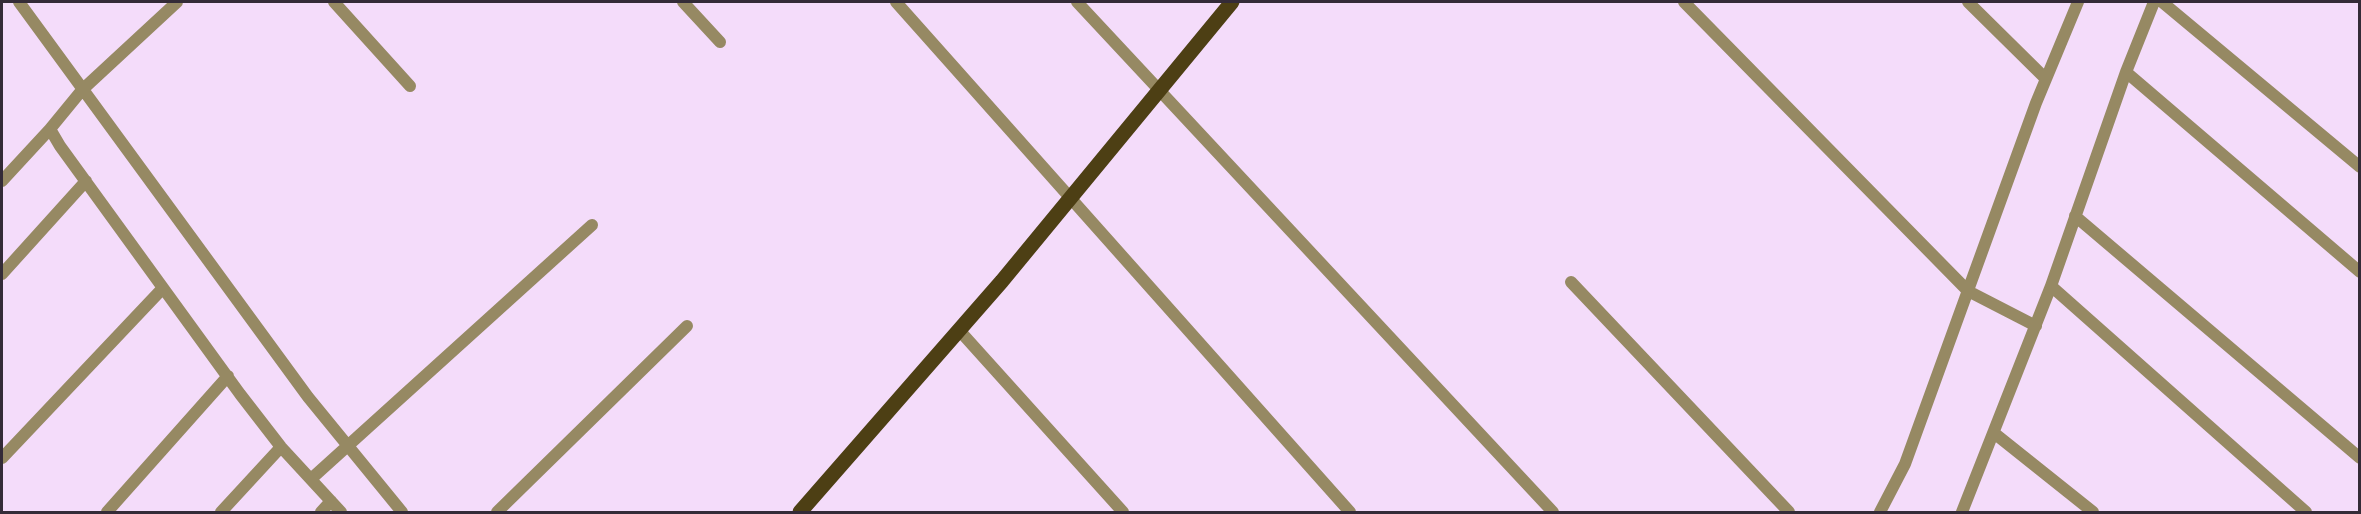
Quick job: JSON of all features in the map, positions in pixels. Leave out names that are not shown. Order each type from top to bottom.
[{"type":"main road","points":[[800,513],[1070,199],[1232,2]]},
{"type":"street","points":[[19,2],[308,397],[402,513]]},
{"type":"street","points":[[2,181],[51,129],[82,90],[177,2]]},
{"type":"street","points":[[334,2],[410,86]]},
{"type":"street","points":[[683,2],[720,42]]},
{"type":"street","points":[[896,2],[1350,513]]},
{"type":"street","points":[[1077,2],[1553,513]]},
{"type":"street","points":[[1684,2],[1968,291],[2036,326]]},
{"type":"street","points":[[1968,2],[2046,79]]},
{"type":"street","points":[[1880,513],[1905,464],[2046,79],[2078,2]]},
{"type":"street","points":[[1962,513],[2036,326],[2126,72],[2154,2]]},
{"type":"street","points":[[2162,2],[2360,168]]},
{"type":"street","points":[[2126,72],[2360,272]]},
{"type":"street","points":[[51,129],[163,288],[281,447],[341,513]]},
{"type":"street","points":[[2,274],[86,181]]},
{"type":"street","points":[[2075,216],[2360,458]]},
{"type":"street","points":[[311,479],[592,225]]},
{"type":"street","points":[[1571,282],[1789,513]]},
{"type":"street","points":[[2051,286],[2306,513]]},
{"type":"street","points":[[2,458],[163,288]]},
{"type":"street","points":[[497,513],[687,326]]},
{"type":"street","points":[[959,330],[1123,513]]},
{"type":"street","points":[[107,513],[228,376]]},
{"type":"street","points":[[1995,432],[2093,513]]},
{"type":"street","points":[[221,513],[281,447]]},
{"type":"street","points":[[321,513],[332,501]]}]
